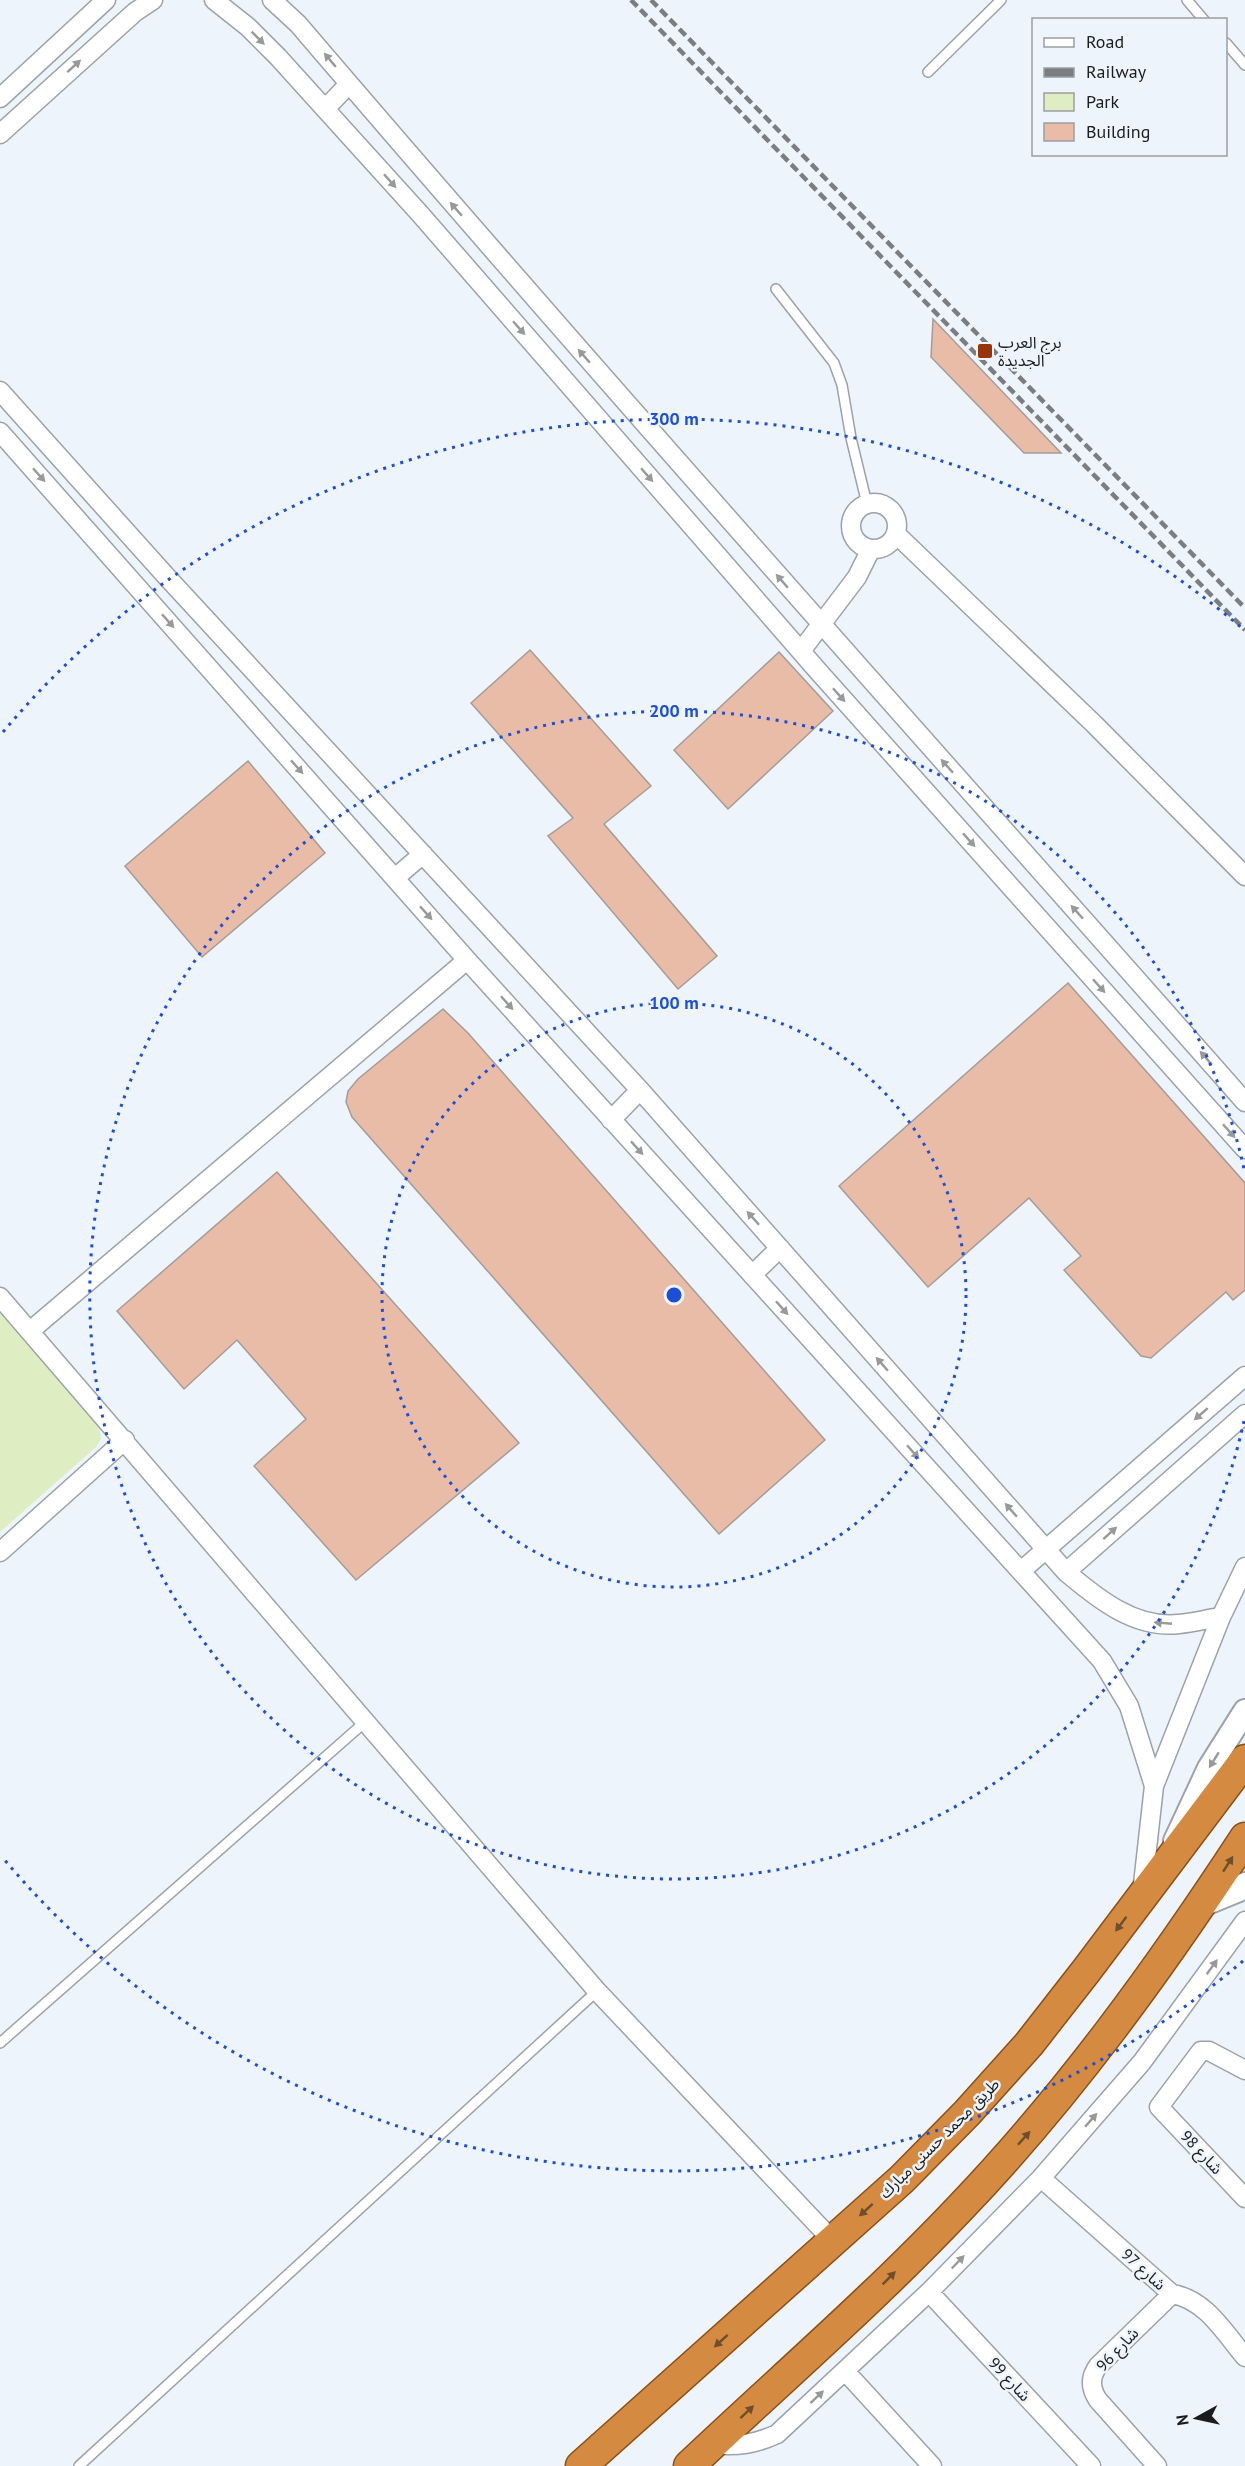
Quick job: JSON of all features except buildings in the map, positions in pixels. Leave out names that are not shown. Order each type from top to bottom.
[{"type":"highway","name":"طريق محمد حسنى مبارك","points":[[581,2466],[902,2179],[967,2113],[1029,2044],[1245,1760]]},
{"type":"highway","points":[[688,2466],[870,2297],[962,2207],[1047,2111],[1112,2029],[1200,1906],[1245,1838]]},
{"type":"street","points":[[0,98],[106,0]]},
{"type":"street","points":[[0,134],[135,12],[153,0]]},
{"type":"street","points":[[214,0],[248,27],[325,109],[801,651],[1245,1149]]},
{"type":"street","points":[[272,0],[298,24],[820,626],[1245,1102]]},
{"type":"street","points":[[33,68],[52,86]]},
{"type":"street","points":[[325,109],[350,84]]},
{"type":"street","points":[[591,411],[613,389]]},
{"type":"street","points":[[0,391],[166,576],[640,1090],[1066,1572],[1094,1596],[1119,1611],[1142,1620],[1160,1624],[1179,1624],[1221,1617]]},
{"type":"street","points":[[0,432],[467,960],[1021,1570],[1114,1679],[1129,1706],[1154,1786]]},
{"type":"street","points":[[867,504],[881,504],[893,513],[898,527],[896,534],[887,546],[871,549],[855,539],[851,527],[855,513],[867,504]]},
{"type":"street","points":[[896,534],[1086,716],[1245,876]]},
{"type":"street","points":[[801,651],[857,577],[871,549]]},
{"type":"street","points":[[396,878],[423,854]]},
{"type":"street","points":[[30,1331],[467,960]]},
{"type":"street","points":[[611,1119],[640,1090]]},
{"type":"street","points":[[753,1275],[780,1248]]},
{"type":"street","points":[[0,1297],[597,1991],[833,2241]]},
{"type":"street","points":[[1021,1570],[1245,1376]]},
{"type":"street","points":[[1066,1572],[1245,1414]]},
{"type":"street","points":[[0,1552],[125,1440]]},
{"type":"street","points":[[1141,1898],[1154,1786],[1221,1617],[1245,1567]]},
{"type":"street","points":[[1166,1866],[1183,1818],[1209,1768],[1245,1711]]},
{"type":"street","points":[[1200,1906],[1239,1890],[1245,1884]]},
{"type":"street","points":[[712,2444],[735,2446],[757,2443],[777,2434],[929,2292],[1041,2178],[1142,2062],[1242,1931]]},
{"type":"street","name":"شارع 98","points":[[1245,2070],[1209,2051],[1201,2050],[1159,2107],[1245,2198]]},
{"type":"street","name":"شارع 97","points":[[1041,2178],[1172,2294],[1187,2296],[1198,2303],[1245,2357]]},
{"type":"street","name":"شارع 99","points":[[929,2292],[1091,2466]]},
{"type":"street","name":"شارع 96","points":[[1157,2466],[1098,2400],[1092,2387],[1092,2379],[1098,2366],[1172,2294]]},
{"type":"street","points":[[845,2371],[932,2466]]},
{"type":"lane","points":[[927,72],[1001,0]]},
{"type":"lane","points":[[1187,0],[1202,18]]},
{"type":"lane","points":[[1227,44],[1245,65]]},
{"type":"lane","points":[[776,289],[834,363],[842,385],[850,438],[867,504]]},
{"type":"lane","points":[[0,2043],[365,1722]]},
{"type":"lane","points":[[79,2466],[597,1991]]},
{"type":"green space","points":[[0,1309],[99,1423],[101,1439],[96,1447],[0,1532]]},
{"type":"railway","points":[[631,0],[1245,630]]},
{"type":"railway","points":[[651,0],[1245,608]]},
{"type":"place","name":"برج العرب الجديدة","points":[[985,351]]}]
